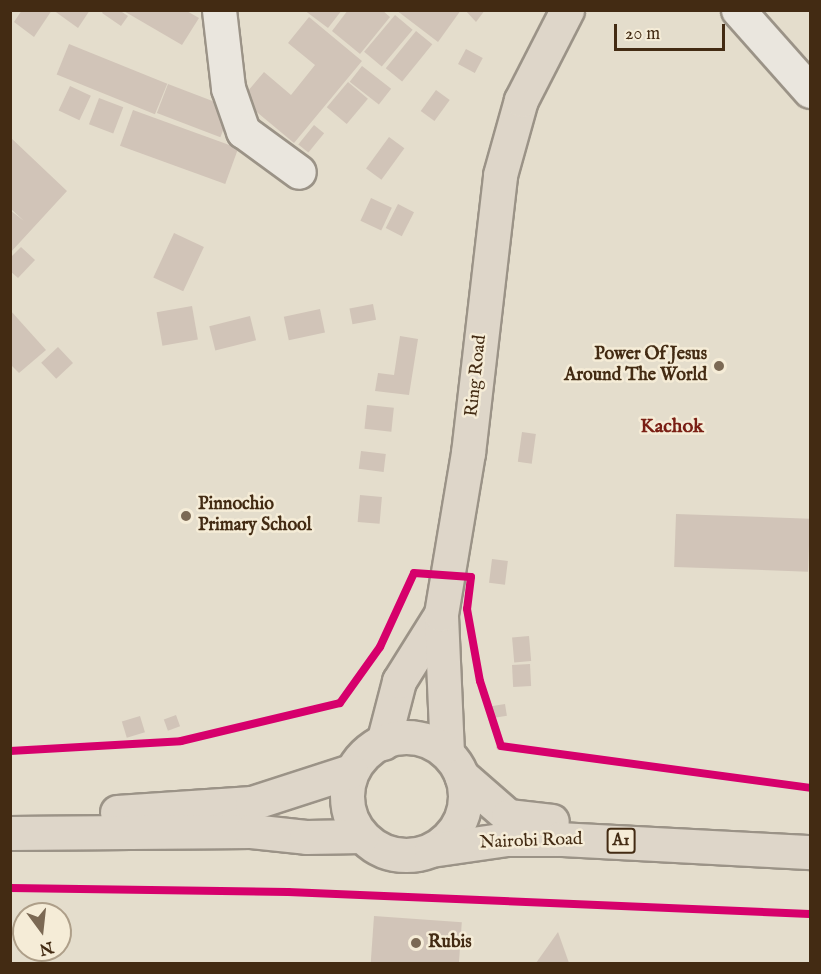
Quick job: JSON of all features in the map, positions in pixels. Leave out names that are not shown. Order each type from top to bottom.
[{"type":"main road","name":"Ring Road","points":[[454,764],[441,614],[468,453],[500,175],[521,99],[567,10]]},
{"type":"main road","points":[[383,743],[399,681],[441,614]]},
{"type":"main road","points":[[10,819],[252,803],[351,771],[369,751],[383,743],[416,739],[454,764],[464,810],[446,840],[431,850],[394,854],[376,848],[362,836],[351,819],[347,800],[351,771]]},
{"type":"main road","name":"Nairobi Road","points":[[454,764],[508,816],[810,837]]},
{"type":"main road","points":[[10,833],[251,831],[306,837],[362,836]]},
{"type":"main road","name":"Nairobi Road","points":[[431,850],[507,839],[560,839],[810,852]]},
{"type":"street","points":[[219,10],[228,88],[243,131],[298,172]]},
{"type":"street","points":[[738,10],[810,92]]},
{"type":"building","points":[[22,10],[52,10],[34,37],[14,22]]},
{"type":"building","points":[[53,10],[90,10],[78,28]]},
{"type":"building","points":[[104,10],[119,10],[128,16],[121,26],[102,13]]},
{"type":"building","points":[[122,10],[185,10],[199,18],[182,45]]},
{"type":"building","points":[[304,10],[342,10],[328,28]]},
{"type":"building","points":[[348,10],[382,10],[390,17],[360,54],[332,31]]},
{"type":"building","points":[[396,10],[461,10],[438,42]]},
{"type":"building","points":[[465,10],[485,10],[476,22]]},
{"type":"building","points":[[395,15],[413,30],[382,67],[364,52]]},
{"type":"building","points":[[309,17],[362,61],[294,143],[241,99],[264,72],[291,95],[315,65],[288,43]]},
{"type":"building","points":[[416,31],[432,44],[402,82],[386,68]]},
{"type":"building","points":[[69,44],[167,84],[155,114],[57,75]]},
{"type":"building","points":[[466,49],[483,58],[475,73],[458,64]]},
{"type":"building","points":[[362,66],[391,89],[379,105],[350,82]]},
{"type":"building","points":[[348,82],[368,99],[347,124],[327,107]]},
{"type":"building","points":[[168,84],[231,108],[220,137],[157,113]]},
{"type":"building","points":[[70,86],[91,96],[79,120],[59,110]]},
{"type":"building","points":[[436,90],[450,100],[434,121],[421,111]]},
{"type":"building","points":[[99,98],[123,107],[113,133],[89,124]]},
{"type":"building","points":[[133,110],[238,148],[225,184],[120,146]]},
{"type":"building","points":[[314,125],[324,133],[308,153],[298,144]]},
{"type":"building","points":[[10,137],[67,191],[10,253],[10,210],[24,221],[10,208]]},
{"type":"building","points":[[389,137],[404,148],[381,180],[366,169]]},
{"type":"building","points":[[371,198],[392,208],[381,230],[360,221]]},
{"type":"building","points":[[398,204],[414,212],[402,236],[386,228]]},
{"type":"building","points":[[174,233],[204,247],[183,291],[153,277]]},
{"type":"building","points":[[21,247],[35,260],[18,278],[10,271],[10,258]]},
{"type":"building","points":[[373,304],[376,320],[352,324],[349,309]]},
{"type":"building","points":[[192,306],[198,339],[162,346],[157,312]]},
{"type":"building","points":[[320,309],[325,332],[289,340],[284,317]]},
{"type":"building","points":[[10,310],[46,350],[19,373],[10,364]]},
{"type":"building","points":[[250,316],[256,340],[215,350],[209,326]]},
{"type":"building","points":[[400,336],[418,339],[409,395],[375,391],[378,373],[394,375]]},
{"type":"building","points":[[58,347],[73,363],[56,379],[41,363]]},
{"type":"building","points":[[367,405],[394,408],[391,432],[364,429]]},
{"type":"building","points":[[522,432],[536,434],[532,464],[518,462]]},
{"type":"building","points":[[361,451],[386,454],[384,472],[359,469]]},
{"type":"building","points":[[360,495],[382,497],[380,524],[358,522]]},
{"type":"building","points":[[676,514],[810,519],[808,572],[674,567]]},
{"type":"building","points":[[492,559],[508,561],[505,585],[489,583]]},
{"type":"building","points":[[529,636],[531,661],[514,662],[512,637]]},
{"type":"building","points":[[530,664],[531,686],[513,687],[512,665]]},
{"type":"building","points":[[505,704],[507,716],[493,718],[491,706]]},
{"type":"building","points":[[176,715],[180,726],[168,731],[164,719]]},
{"type":"building","points":[[140,716],[145,732],[127,738],[122,722]]},
{"type":"building","name":"Rubis","points":[[374,916],[462,922],[459,964],[371,963]]},
{"type":"building","points":[[558,932],[569,963],[536,963]]},
{"type":"cycle path","points":[[10,751],[181,741],[340,703],[380,647],[414,573],[471,577],[467,609],[480,681],[501,746],[810,788]]},
{"type":"cycle path","points":[[10,888],[288,892],[810,914]]},
{"type":"place","name":"Power Of Jesus Around The World","points":[[719,366]]},
{"type":"place","name":"Pinnochio Primary School","points":[[186,516]]},
{"type":"place","name":"Rubis","points":[[416,943]]},
{"type":"district","name":"Kachok","points":[[672,426]]}]
